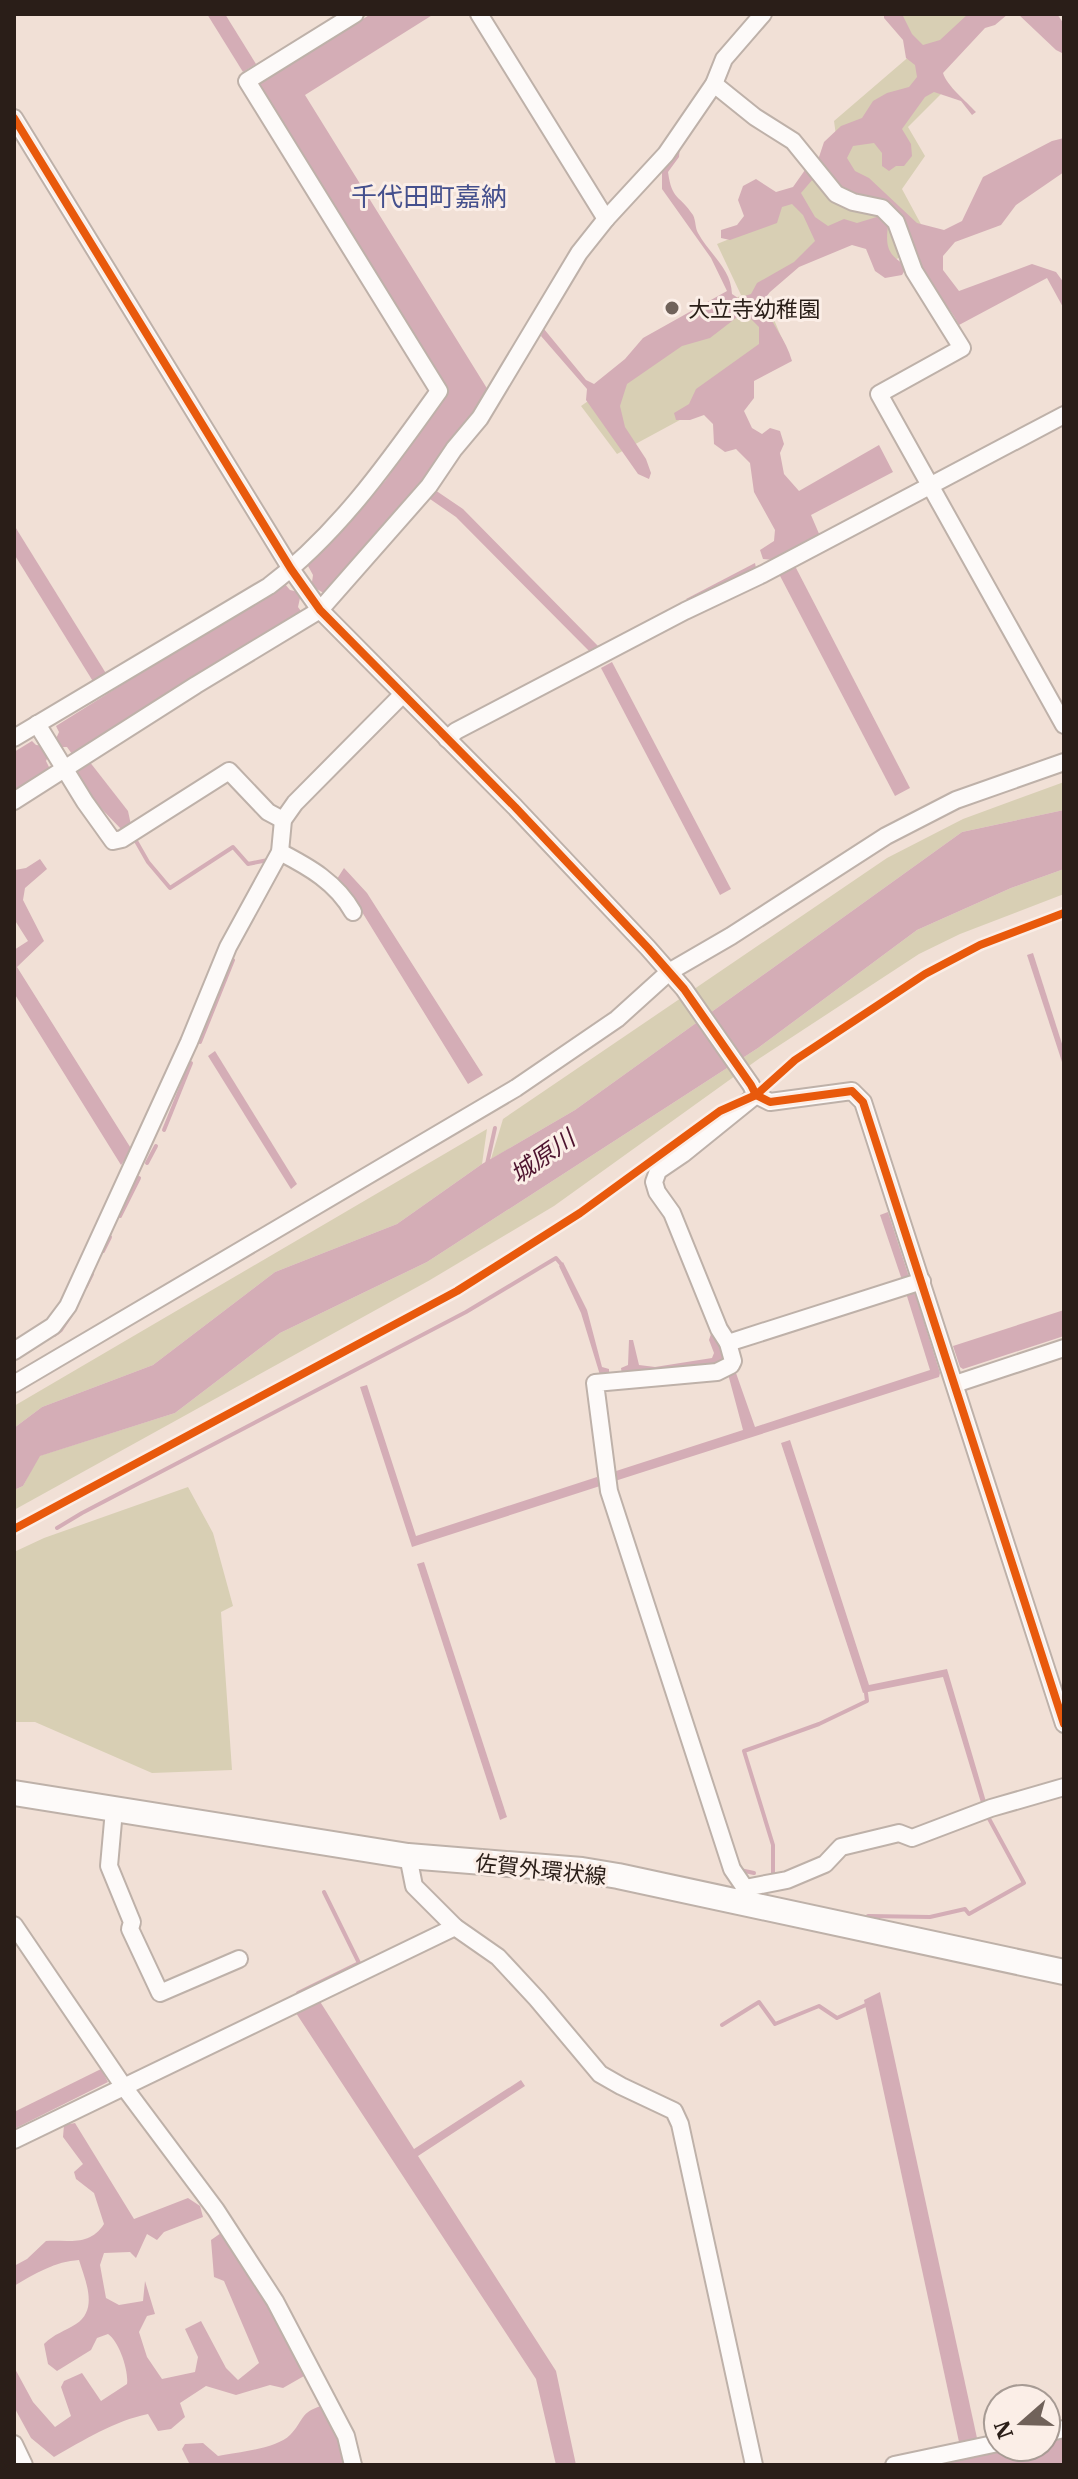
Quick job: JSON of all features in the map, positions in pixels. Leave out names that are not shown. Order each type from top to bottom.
[{"type":"main road","name":"佐賀外環状線","points":[[14,1793],[408,1856],[582,1870],[741,1895],[1064,1972]]},
{"type":"street","points":[[14,738],[269,586],[291,569],[381,473],[439,391],[247,81],[355,14]]},
{"type":"street","points":[[479,14],[606,219]]},
{"type":"street","points":[[14,801],[56,755],[196,685],[320,610],[429,486],[480,418],[579,253],[666,154],[714,84],[724,59],[763,14]]},
{"type":"street","points":[[714,84],[755,117],[793,141],[836,194],[853,202],[882,208],[896,222],[912,265],[962,348],[879,394],[1064,725]]},
{"type":"street","points":[[14,118],[291,569],[320,610],[515,807],[669,972],[754,1090],[770,1102],[852,1091],[863,1102],[1064,1724]]},
{"type":"street","points":[[447,739],[456,731],[1064,415]]},
{"type":"street","points":[[14,1351],[53,1326],[68,1306],[189,1042],[228,947],[280,852],[283,820],[295,803],[402,695]]},
{"type":"street","points":[[37,724],[113,841],[122,839],[229,771],[268,812],[283,820]]},
{"type":"street","points":[[14,1384],[516,1088],[617,1019],[669,972],[731,936],[886,836],[956,800],[1064,762]]},
{"type":"street","points":[[280,852],[317,871],[347,901],[353,912]]},
{"type":"street","points":[[754,1090],[683,1154],[658,1171],[654,1182],[657,1192],[672,1213],[733,1361],[717,1372],[595,1383],[609,1491],[741,1895],[825,1864],[841,1847],[899,1833],[912,1838],[991,1808],[1064,1787]]},
{"type":"street","points":[[728,1343],[922,1281]]},
{"type":"street","points":[[955,1384],[1064,1348]]},
{"type":"street","points":[[114,1810],[109,1866],[132,1922],[130,1929],[160,1993],[239,1959]]},
{"type":"street","points":[[408,1856],[414,1886],[455,1927],[498,1957],[600,2074],[674,2111],[680,2124],[754,2465]]},
{"type":"street","points":[[14,1925],[124,2087],[216,2210],[275,2301],[346,2436],[353,2465]]},
{"type":"street","points":[[14,2140],[455,1927]]},
{"type":"street","points":[[14,2444],[24,2465]]},
{"type":"street","points":[[894,2465],[982,2446]]},
{"type":"shaded area","points":[[898,14],[998,14],[935,72],[945,90],[908,127],[925,156],[902,189],[930,241],[878,269],[861,229],[759,284],[791,360],[617,454],[581,406],[741,295],[717,244],[774,221],[775,200],[839,157],[834,121],[912,54]]},
{"type":"shaded area","points":[[1064,782],[1064,810],[962,832],[575,1110],[491,1159],[503,1119],[887,858],[963,819]]},
{"type":"shaded area","points":[[1064,869],[1064,894],[960,934],[919,954],[760,1058],[554,1206],[430,1280],[14,1510],[14,1490],[23,1486],[39,1456],[175,1413],[280,1333],[427,1262],[758,1048],[917,930],[1011,888]]},
{"type":"shaded area","points":[[487,1129],[482,1164],[397,1224],[275,1272],[153,1365],[42,1407],[14,1428],[14,1406]]},
{"type":"shaded area","points":[[188,1487],[213,1533],[233,1606],[221,1612],[232,1770],[152,1773],[35,1722],[14,1722],[14,1552],[44,1538]]},
{"type":"water","points":[[207,14],[225,14],[256,64],[243,72]]},
{"type":"water","points":[[371,14],[434,14],[305,95],[488,390],[421,486],[327,595],[315,588],[300,598],[298,607],[303,614],[72,754],[67,747],[54,750],[46,761],[50,769],[14,791],[14,752],[32,741],[36,745],[50,743],[59,732],[56,726],[284,583],[290,590],[298,592],[312,582],[313,575],[308,566],[385,481],[447,390],[258,84]]},
{"type":"water","points":[[884,14],[902,14],[912,34],[923,45],[940,40],[968,14],[1008,14],[995,25],[985,28],[943,73],[976,112],[972,115],[961,101],[934,92],[925,97],[902,129],[911,144],[912,156],[904,166],[896,166],[889,171],[882,166],[882,153],[874,143],[853,146],[847,158],[855,171],[869,178],[917,223],[944,230],[962,221],[983,177],[1052,141],[1064,138],[1064,172],[1016,205],[1001,225],[955,242],[943,256],[943,270],[959,291],[1032,264],[1056,272],[1064,283],[1064,309],[1047,278],[959,325],[936,294],[905,270],[902,275],[885,278],[875,271],[866,249],[852,245],[799,267],[762,302],[792,361],[754,381],[754,398],[744,411],[752,428],[762,434],[770,428],[780,431],[784,444],[780,453],[784,474],[799,491],[879,445],[893,472],[811,515],[820,536],[774,560],[763,559],[760,550],[774,541],[775,530],[754,492],[750,463],[736,449],[725,452],[714,444],[713,424],[704,415],[690,420],[676,420],[674,413],[689,404],[696,389],[759,344],[759,327],[749,317],[736,318],[710,338],[682,346],[627,384],[620,406],[625,427],[646,459],[651,473],[649,479],[638,474],[586,400],[587,389],[541,336],[544,329],[586,380],[594,384],[625,359],[643,338],[727,291],[711,258],[662,189],[662,170],[680,146],[679,157],[668,172],[672,188],[693,215],[698,233],[724,269],[732,294],[738,298],[751,294],[757,283],[794,262],[815,241],[803,215],[792,204],[782,207],[777,223],[730,240],[721,238],[721,230],[737,225],[744,216],[738,200],[743,186],[756,179],[776,192],[793,187],[805,170],[813,179],[801,193],[815,217],[828,226],[844,219],[857,223],[880,216],[888,225],[887,242],[893,255],[902,263],[914,259],[904,224],[895,209],[880,201],[849,195],[817,163],[824,142],[841,126],[862,118],[873,101],[909,87],[917,77],[915,65],[906,58],[903,40]]},
{"type":"water","points":[[1018,14],[1057,14],[1064,24],[1064,54],[1056,50]]},
{"type":"water","points":[[435,490],[463,509],[598,646],[669,609],[670,614],[593,655],[456,517],[430,499]]},
{"type":"water","points":[[14,525],[107,675],[94,683],[14,554]]},
{"type":"water","points":[[755,563],[756,568],[692,602],[686,599]]},
{"type":"water","points":[[795,566],[910,788],[895,796],[779,574]]},
{"type":"water","points":[[612,662],[731,889],[720,895],[601,668]]},
{"type":"water","points":[[89,761],[128,811],[131,825],[122,830],[93,800],[75,771]]},
{"type":"water","name":"城原川","points":[[1064,810],[1064,869],[1011,888],[917,930],[758,1048],[427,1262],[280,1333],[175,1413],[40,1456],[23,1486],[14,1490],[14,1428],[42,1407],[153,1365],[275,1272],[397,1224],[482,1164],[575,1110],[962,832]]},
{"type":"water","points":[[40,859],[47,869],[25,888],[23,900],[44,941],[17,967],[132,1150],[121,1165],[14,993],[14,950],[28,941],[14,919],[14,869],[26,868]]},
{"type":"water","points":[[344,868],[367,893],[483,1075],[468,1084],[354,899],[337,879]]},
{"type":"water","points":[[1033,953],[1064,1050],[1064,1068],[1027,955]]},
{"type":"water","points":[[215,1051],[297,1184],[291,1189],[208,1056]]},
{"type":"water","points":[[888,1212],[909,1277],[902,1280],[880,1215]]},
{"type":"water","points":[[563,1262],[587,1310],[602,1367],[609,1369],[609,1374],[600,1375],[581,1313],[559,1266]]},
{"type":"water","points":[[914,1290],[939,1377],[615,1481],[613,1472],[743,1430],[728,1374],[622,1375],[621,1368],[628,1365],[629,1340],[633,1340],[639,1365],[655,1367],[712,1358],[714,1353],[709,1340],[711,1334],[717,1335],[732,1371],[736,1373],[755,1427],[930,1370],[906,1293]]},
{"type":"water","points":[[1064,1310],[1064,1336],[963,1369],[960,1367],[953,1346]]},
{"type":"water","points":[[367,1385],[416,1536],[597,1477],[600,1486],[412,1547],[360,1387]]},
{"type":"water","points":[[790,1440],[869,1685],[947,1669],[987,1805],[982,1806],[943,1677],[863,1693],[781,1443]]},
{"type":"water","points":[[424,1562],[507,1817],[500,1820],[417,1564]]},
{"type":"water","points":[[880,1992],[977,2438],[959,2442],[864,2000]]},
{"type":"water","points":[[319,2000],[414,2149],[521,2080],[525,2086],[418,2156],[556,2371],[576,2465],[556,2465],[536,2379],[296,2013]]},
{"type":"water","points":[[101,2069],[108,2082],[14,2129],[14,2112]]},
{"type":"water","points":[[75,2123],[134,2219],[188,2198],[200,2206],[203,2217],[164,2232],[157,2240],[147,2234],[136,2258],[130,2252],[104,2253],[100,2265],[106,2298],[119,2305],[143,2301],[145,2281],[155,2314],[147,2316],[139,2332],[147,2357],[162,2379],[195,2372],[198,2357],[185,2329],[201,2321],[226,2368],[238,2380],[259,2363],[224,2281],[214,2277],[211,2240],[221,2233],[264,2293],[304,2370],[304,2376],[283,2388],[270,2385],[236,2395],[206,2386],[180,2403],[185,2417],[171,2429],[158,2431],[148,2414],[135,2417],[111,2426],[54,2457],[31,2438],[14,2407],[14,2367],[33,2402],[55,2427],[71,2416],[61,2387],[64,2381],[82,2373],[101,2401],[127,2384],[122,2357],[108,2334],[97,2338],[91,2350],[57,2371],[48,2364],[44,2344],[76,2324],[87,2310],[87,2285],[79,2260],[54,2266],[14,2286],[14,2266],[27,2259],[46,2241],[86,2239],[104,2224],[94,2193],[76,2179],[74,2172],[83,2164],[63,2137],[64,2125]]},
{"type":"water","points":[[321,2406],[338,2440],[344,2465],[190,2465],[182,2449],[185,2444],[203,2443],[218,2456],[266,2447],[284,2440],[305,2415]]},
{"type":"water","points":[[1062,2438],[1064,2465],[939,2465],[982,2456],[982,2463],[1062,2463]]},
{"type":"waterway","points":[[136,841],[148,862],[170,888],[233,847],[248,864],[268,860]]},
{"type":"waterway","points":[[200,1042],[233,960]]},
{"type":"waterway","points":[[164,1130],[191,1063]]},
{"type":"waterway","points":[[487,1164],[495,1128]]},
{"type":"waterway","points":[[147,1163],[156,1146]]},
{"type":"waterway","points":[[120,1216],[139,1178]]},
{"type":"waterway","points":[[103,1251],[110,1237]]},
{"type":"waterway","points":[[57,1528],[466,1312],[556,1258],[561,1264]]},
{"type":"waterway","points":[[86,1286],[92,1274]]},
{"type":"waterway","points":[[54,1335],[71,1315]]},
{"type":"waterway","points":[[768,1876],[773,1877],[773,1845],[744,1751],[819,1724],[867,1701],[866,1693]]},
{"type":"waterway","points":[[868,1916],[930,1917],[965,1909],[969,1914],[1024,1883],[987,1815]]},
{"type":"waterway","points":[[740,1870],[754,1873]]},
{"type":"waterway","points":[[298,1993],[359,1963],[324,1892]]},
{"type":"waterway","points":[[722,2025],[759,2002],[775,2024],[819,2006],[837,2018],[868,2004]]},
{"type":"cycle path","points":[[14,118],[291,569],[320,610],[515,807],[648,948],[684,989],[756,1095],[770,1102],[852,1091],[863,1102],[1064,1724]]},
{"type":"cycle path","points":[[14,1529],[457,1291],[580,1213],[720,1111],[756,1095],[795,1060],[925,974],[980,945],[1064,913]]},
{"type":"place","name":"大立寺幼稚園","points":[[672,308]]},
{"type":"district","name":"千代田町嘉納","points":[[429,196]]}]
